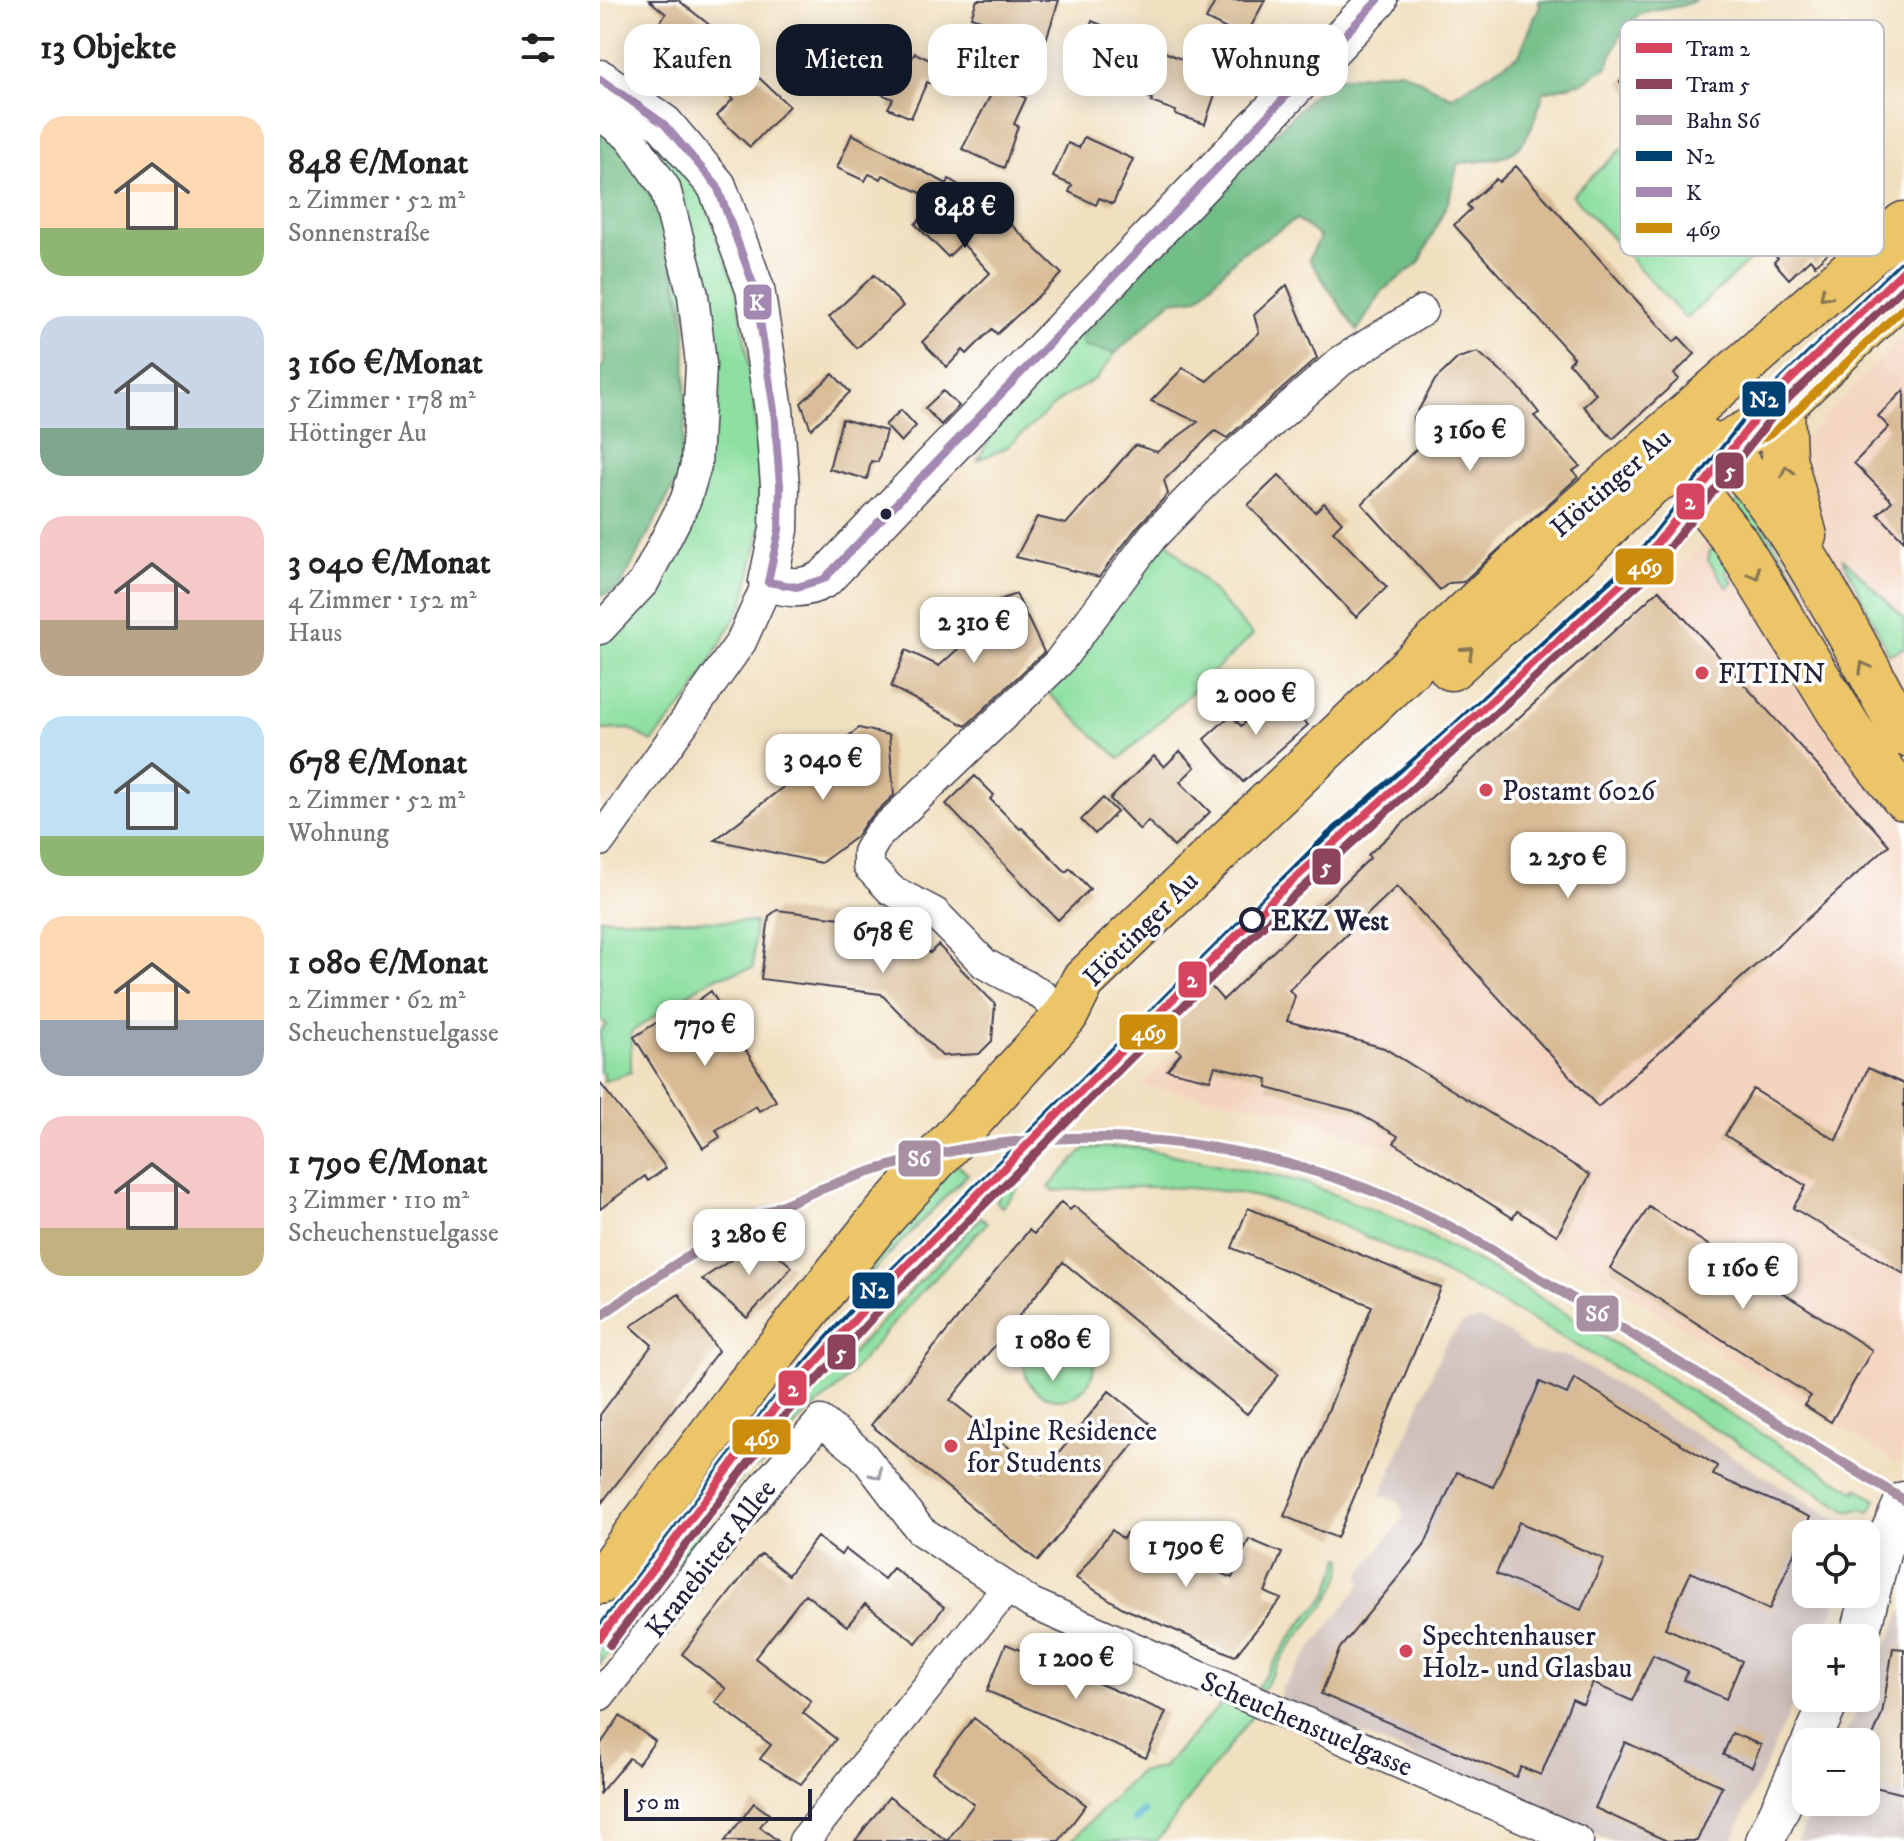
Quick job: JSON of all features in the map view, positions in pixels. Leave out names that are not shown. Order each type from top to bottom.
[{"type":"main road","name":"Höttinger Au","points":[[1884,245],[1904,224]]},
{"type":"main road","name":"Höttinger Au","points":[[1066,1015],[1104,1003],[1328,778],[1611,524],[1698,439],[1873,256]]},
{"type":"main road","name":"Höttinger Au","points":[[1066,1015],[1083,981],[1506,576],[1645,450],[1763,424],[1904,290]]},
{"type":"main road","points":[[1782,408],[1784,458],[1816,572]]},
{"type":"main road","points":[[1698,439],[1709,511],[1735,541],[1833,706],[1904,798]]},
{"type":"main road","points":[[1698,439],[1745,471],[1816,572],[1858,656],[1904,734]]},
{"type":"main road","points":[[1611,524],[1658,506],[1681,504],[1709,511]]},
{"type":"main road","points":[[600,1582],[745,1389],[874,1227],[1066,1015]]},
{"type":"street","points":[[768,582],[791,589],[807,588],[824,579],[1378,0]]},
{"type":"street","points":[[600,79],[664,124],[717,186],[755,289],[774,410],[780,485],[779,530],[768,582],[741,642],[600,841]]},
{"type":"street","points":[[600,115],[631,138],[665,188],[693,295],[701,364],[696,465],[686,499],[644,582],[600,629]]},
{"type":"street","points":[[1066,1015],[1038,992],[985,964],[935,913],[891,890],[868,866],[868,852],[878,835],[1058,663],[1152,537],[1211,476],[1341,361],[1422,311]]},
{"type":"street","name":"Scheuchenstuelgasse","points":[[821,1421],[863,1455],[921,1531],[1045,1610],[1578,1841]]},
{"type":"street","name":"Kranebitter Allee","points":[[600,1695],[769,1481],[821,1421]]},
{"type":"street","points":[[1863,1624],[1882,1549],[1904,1501]]},
{"type":"street","points":[[1868,1624],[1904,1573]]},
{"type":"street","points":[[804,1841],[1007,1588]]},
{"type":"street","points":[[1765,1841],[1792,1782]]},
{"type":"shaded area","points":[[1904,334],[1904,1451],[1898,1464],[1416,1158],[1285,1110],[1143,1086],[1222,999],[1368,855],[1659,590]]},
{"type":"shaded area","points":[[1479,1319],[1512,1335],[1531,1351],[1570,1357],[1836,1520],[1792,1520],[1792,1608],[1834,1608],[1827,1624],[1792,1624],[1792,1706],[1732,1841],[1611,1841],[1280,1699],[1282,1687],[1361,1584],[1360,1574],[1404,1517],[1400,1503],[1381,1495],[1444,1346],[1462,1324]]},
{"type":"shaded area","points":[[1904,1608],[1904,1841],[1798,1841],[1809,1816],[1880,1816],[1880,1728],[1849,1728],[1856,1712],[1880,1712],[1880,1660]]},
{"type":"green space","points":[[1538,0],[1696,0],[1653,10],[1632,20],[1620,20],[1620,37],[1608,66],[1583,82],[1544,92],[1531,128],[1518,148],[1496,159],[1458,163],[1449,200],[1419,263],[1383,290],[1357,331],[1309,259],[1320,237],[1297,219],[1239,255],[1198,298],[1171,301],[1116,353],[1084,347],[1080,329],[1312,96],[1348,96],[1348,77],[1400,70],[1451,97],[1519,55],[1540,5]]},
{"type":"green space","points":[[625,109],[696,179],[738,294],[753,392],[759,469],[760,530],[744,602],[691,696],[652,742],[630,729],[600,730],[600,639],[650,588],[710,393]]},
{"type":"green space","points":[[600,123],[655,192],[686,327],[685,425],[677,480],[619,589],[600,596],[600,370],[604,363]]},
{"type":"green space","points":[[1620,151],[1620,247],[1572,195]]},
{"type":"green space","points":[[1628,256],[1748,256],[1751,259],[1686,319]]},
{"type":"green space","points":[[1080,329],[1084,347],[1116,353],[1096,379],[1064,397],[1006,448],[978,460],[1000,420]]},
{"type":"green space","points":[[1744,494],[1805,592],[1790,601],[1729,511]]},
{"type":"green space","points":[[1682,524],[1689,525],[1648,575],[1643,570]]},
{"type":"green space","points":[[1164,538],[1253,635],[1120,759],[1047,692]]},
{"type":"green space","points":[[1712,541],[1729,563],[1726,573],[1733,582],[1727,587],[1708,560]]},
{"type":"green space","points":[[1842,557],[1904,618],[1904,648],[1889,654]]},
{"type":"green space","points":[[600,918],[755,922],[753,968],[713,978],[631,1032],[631,1072],[604,1081],[604,1073],[600,1072],[600,1031],[606,1025],[600,1019]]},
{"type":"green space","points":[[1135,1147],[1303,1182],[1402,1222],[1498,1272],[1856,1492],[1858,1488],[1876,1500],[1870,1512],[1861,1509],[1849,1512],[1535,1322],[1427,1265],[1306,1212],[1281,1203],[1208,1189],[1142,1187],[1054,1191],[1049,1187],[1085,1148]]},
{"type":"green space","points":[[1033,1154],[1042,1161],[1002,1207],[996,1201]]},
{"type":"green space","points":[[952,1160],[968,1174],[866,1278],[858,1270]]},
{"type":"green space","points":[[981,1217],[987,1223],[914,1299],[841,1385],[799,1421],[761,1466],[747,1471],[600,1664],[600,1649],[786,1405],[796,1412]]},
{"type":"green space","points":[[1059,1329],[1084,1339],[1094,1364],[1084,1389],[1059,1399],[1034,1389],[1024,1364],[1034,1339]]},
{"type":"green space","points":[[1341,1557],[1344,1558],[1342,1571],[1332,1594],[1289,1649],[1262,1691],[1257,1688],[1297,1628],[1328,1594]]},
{"type":"green space","points":[[1233,1691],[1262,1703],[1157,1841],[1071,1841],[1139,1772],[1162,1768]]},
{"type":"building","points":[[649,0],[678,0],[708,24],[658,24],[666,14]]},
{"type":"building","points":[[977,0],[1059,0],[1047,37],[1047,24],[994,24],[971,17]]},
{"type":"building","points":[[1216,0],[1265,0],[1252,24],[1216,24],[1206,19]]},
{"type":"building","points":[[915,53],[928,59],[928,82],[911,118],[888,108],[893,99],[886,96],[912,96],[912,58]]},
{"type":"building","points":[[1167,53],[1183,60],[1183,96],[1214,96],[1205,124],[1175,114],[1176,111],[1151,102],[1152,99],[1144,96],[1167,96]]},
{"type":"building","points":[[760,79],[789,106],[750,147],[717,116],[733,99],[730,96],[760,96]]},
{"type":"building","points":[[990,96],[1026,98],[1014,124],[1018,126],[1004,168],[962,149]]},
{"type":"building","points":[[852,134],[947,184],[949,179],[992,206],[1062,274],[997,334],[992,329],[967,354],[963,350],[947,367],[922,342],[990,273],[962,243],[948,257],[915,224],[938,201],[883,175],[881,179],[869,174],[865,181],[837,168]]},
{"type":"building","points":[[1084,137],[1133,159],[1113,204],[1099,198],[1096,205],[1069,192],[1072,185],[1053,177],[1068,143],[1079,148]]},
{"type":"building","points":[[1516,166],[1674,342],[1679,337],[1695,354],[1674,374],[1679,379],[1613,439],[1583,406],[1596,394],[1569,363],[1574,358],[1454,225],[1471,209],[1467,205]]},
{"type":"building","points":[[1776,256],[1825,256],[1815,265],[1810,259],[1789,279],[1774,262]]},
{"type":"building","points":[[874,275],[903,306],[857,348],[829,317]]},
{"type":"building","points":[[1287,285],[1317,358],[1227,438],[1215,431],[1164,480],[1168,494],[1138,526],[1099,577],[1016,557],[1037,517],[1066,524],[1135,445],[1157,452],[1198,422],[1151,401],[1183,368],[1207,381],[1259,333],[1254,315]]},
{"type":"building","points":[[1478,352],[1518,386],[1539,413],[1534,416],[1580,466],[1573,471],[1578,477],[1463,582],[1449,583],[1440,590],[1362,504],[1419,446],[1413,420],[1435,380],[1458,358]]},
{"type":"building","points":[[833,374],[850,392],[811,429],[801,403]]},
{"type":"building","points":[[1904,390],[1904,541],[1878,514],[1892,501],[1854,463],[1889,427],[1878,416]]},
{"type":"building","points":[[943,391],[959,406],[941,425],[925,408]]},
{"type":"building","points":[[901,410],[916,426],[901,442],[885,425]]},
{"type":"building","points":[[842,419],[886,431],[878,462],[871,461],[867,479],[829,469]]},
{"type":"building","points":[[1279,475],[1315,512],[1324,503],[1342,522],[1333,531],[1387,587],[1356,617],[1248,505]]},
{"type":"building","points":[[1659,590],[1889,845],[1598,1107],[1397,886],[1289,990],[1295,996],[1287,1021],[1384,1048],[1590,1175],[1557,1235],[1517,1211],[1513,1218],[1394,1143],[1398,1136],[1354,1111],[1267,1088],[1268,1079],[1215,1066],[1210,1080],[1167,1070],[1181,1053],[1157,1029],[1206,981],[1223,1000],[1370,858],[1368,855]]},
{"type":"building","points":[[1016,594],[1044,652],[966,726],[891,687],[906,650],[939,666],[988,622],[982,606]]},
{"type":"building","points":[[1277,692],[1308,725],[1243,782],[1204,739],[1231,715],[1241,726]]},
{"type":"building","points":[[859,728],[889,735],[894,795],[866,822],[856,837],[821,863],[715,840]]},
{"type":"building","points":[[1180,751],[1195,767],[1180,782],[1210,812],[1174,847],[1148,821],[1140,830],[1110,799],[1154,756],[1164,767]]},
{"type":"building","points":[[975,776],[994,795],[990,799],[1020,829],[1066,872],[1070,868],[1090,889],[1058,920],[946,804]]},
{"type":"building","points":[[1103,798],[1117,812],[1095,834],[1081,820]]},
{"type":"building","points":[[777,910],[904,926],[930,953],[938,945],[995,1004],[992,1041],[979,1054],[942,1056],[881,994],[761,979],[769,916]]},
{"type":"building","points":[[711,991],[776,1101],[759,1111],[756,1106],[716,1130],[720,1137],[703,1148],[634,1037],[662,1019],[666,1024]]},
{"type":"building","points":[[1868,1068],[1904,1084],[1904,1274],[1793,1208],[1806,1186],[1725,1135],[1753,1089],[1836,1140]]},
{"type":"building","points":[[600,1083],[666,1168],[648,1181],[645,1176],[600,1209]]},
{"type":"building","points":[[1061,1202],[1070,1210],[1074,1206],[1279,1375],[1247,1414],[1063,1262],[950,1400],[1042,1474],[1109,1391],[1150,1424],[1038,1561],[871,1425],[1029,1230],[1034,1234]]},
{"type":"building","points":[[1649,1207],[1872,1350],[1831,1422],[1804,1405],[1811,1396],[1610,1268]]},
{"type":"building","points":[[1248,1208],[1441,1288],[1337,1538],[1284,1516],[1372,1306],[1232,1248]]},
{"type":"building","points":[[761,1240],[792,1267],[747,1318],[702,1279]]},
{"type":"building","points":[[679,1294],[718,1351],[600,1505],[600,1415],[652,1345],[631,1326]]},
{"type":"building","points":[[1574,1378],[1717,1466],[1713,1475],[1810,1517],[1809,1520],[1792,1520],[1792,1558],[1769,1610],[1691,1572],[1665,1628],[1742,1661],[1726,1699],[1684,1680],[1688,1671],[1653,1655],[1632,1701],[1593,1683],[1583,1704],[1572,1699],[1541,1775],[1521,1767],[1516,1777],[1321,1694],[1340,1648],[1424,1546],[1457,1472],[1493,1487],[1540,1382],[1567,1394]],"holes":[[[1519,1522],[1604,1559],[1581,1610],[1496,1574]]]},
{"type":"building","points":[[1112,1530],[1123,1539],[1126,1533],[1232,1578],[1249,1539],[1282,1553],[1265,1592],[1281,1599],[1235,1656],[1123,1608],[1076,1578]]},
{"type":"building","points":[[817,1537],[841,1555],[845,1549],[884,1579],[893,1568],[944,1607],[916,1643],[865,1604],[847,1626],[805,1594],[755,1658],[811,1701],[803,1713],[836,1739],[801,1784],[760,1759],[771,1745],[715,1702],[726,1689],[682,1654],[757,1558],[762,1554],[788,1575]]},
{"type":"building","points":[[1006,1644],[1166,1712],[1146,1758],[987,1691]]},
{"type":"building","points":[[1893,1648],[1904,1649],[1904,1794],[1880,1788],[1880,1728],[1876,1728],[1882,1714]]},
{"type":"building","points":[[620,1716],[655,1741],[638,1764],[629,1758],[600,1793],[600,1745]]},
{"type":"building","points":[[974,1718],[1086,1805],[1059,1841],[947,1841],[974,1804],[932,1772]]},
{"type":"building","points":[[1732,1733],[1761,1745],[1752,1767],[1723,1755]]},
{"type":"building","points":[[1625,1742],[1722,1786],[1697,1841],[1667,1841],[1595,1808]]},
{"type":"building","points":[[889,1797],[947,1841],[855,1841]]},
{"type":"building","points":[[754,1803],[769,1814],[760,1827],[778,1841],[725,1841]]},
{"type":"waterway","points":[[1135,1820],[1143,1812]]},
{"type":"tram line","name":"2","points":[[600,1638],[775,1408],[875,1297],[1279,893],[1635,571],[1772,398],[1904,270]]},
{"type":"tram line","name":"5","points":[[610,1645],[784,1416],[884,1305],[1287,902],[1644,579],[1781,406],[1904,287]]},
{"type":"rail line","name":"S6","points":[[600,1316],[686,1257],[754,1218],[850,1178],[923,1157],[997,1144],[1071,1138],[1145,1140],[1219,1149],[1293,1165],[1367,1189],[1453,1228],[1904,1500]]},
{"type":"transit line","name":"K","points":[[768,582],[797,587],[824,579],[1378,0]]},
{"type":"transit line","name":"K","points":[[600,79],[664,124],[717,186],[755,289],[774,410],[780,485],[779,530],[768,582]]},
{"type":"transit line","name":"N2","points":[[600,1629],[770,1406],[852,1312],[1328,836],[1453,728],[1639,556],[1758,405],[1904,262]]},
{"type":"transit line","name":"469","points":[[610,1636],[779,1414],[861,1320],[1336,845],[1461,737],[1638,574],[1675,533],[1729,457],[1770,434],[1790,417],[1904,307]]},
{"type":"place","name":"FITINN","points":[[1702,673]]},
{"type":"place","name":"Postamt 6026","points":[[1486,790]]},
{"type":"place","name":"EKZ West","points":[[1252,920]]},
{"type":"place","name":"Alpine Residence for Students","points":[[951,1446]]},
{"type":"place","name":"Spechtenhauser Holz- und Glasbau","points":[[1406,1651]]}]
